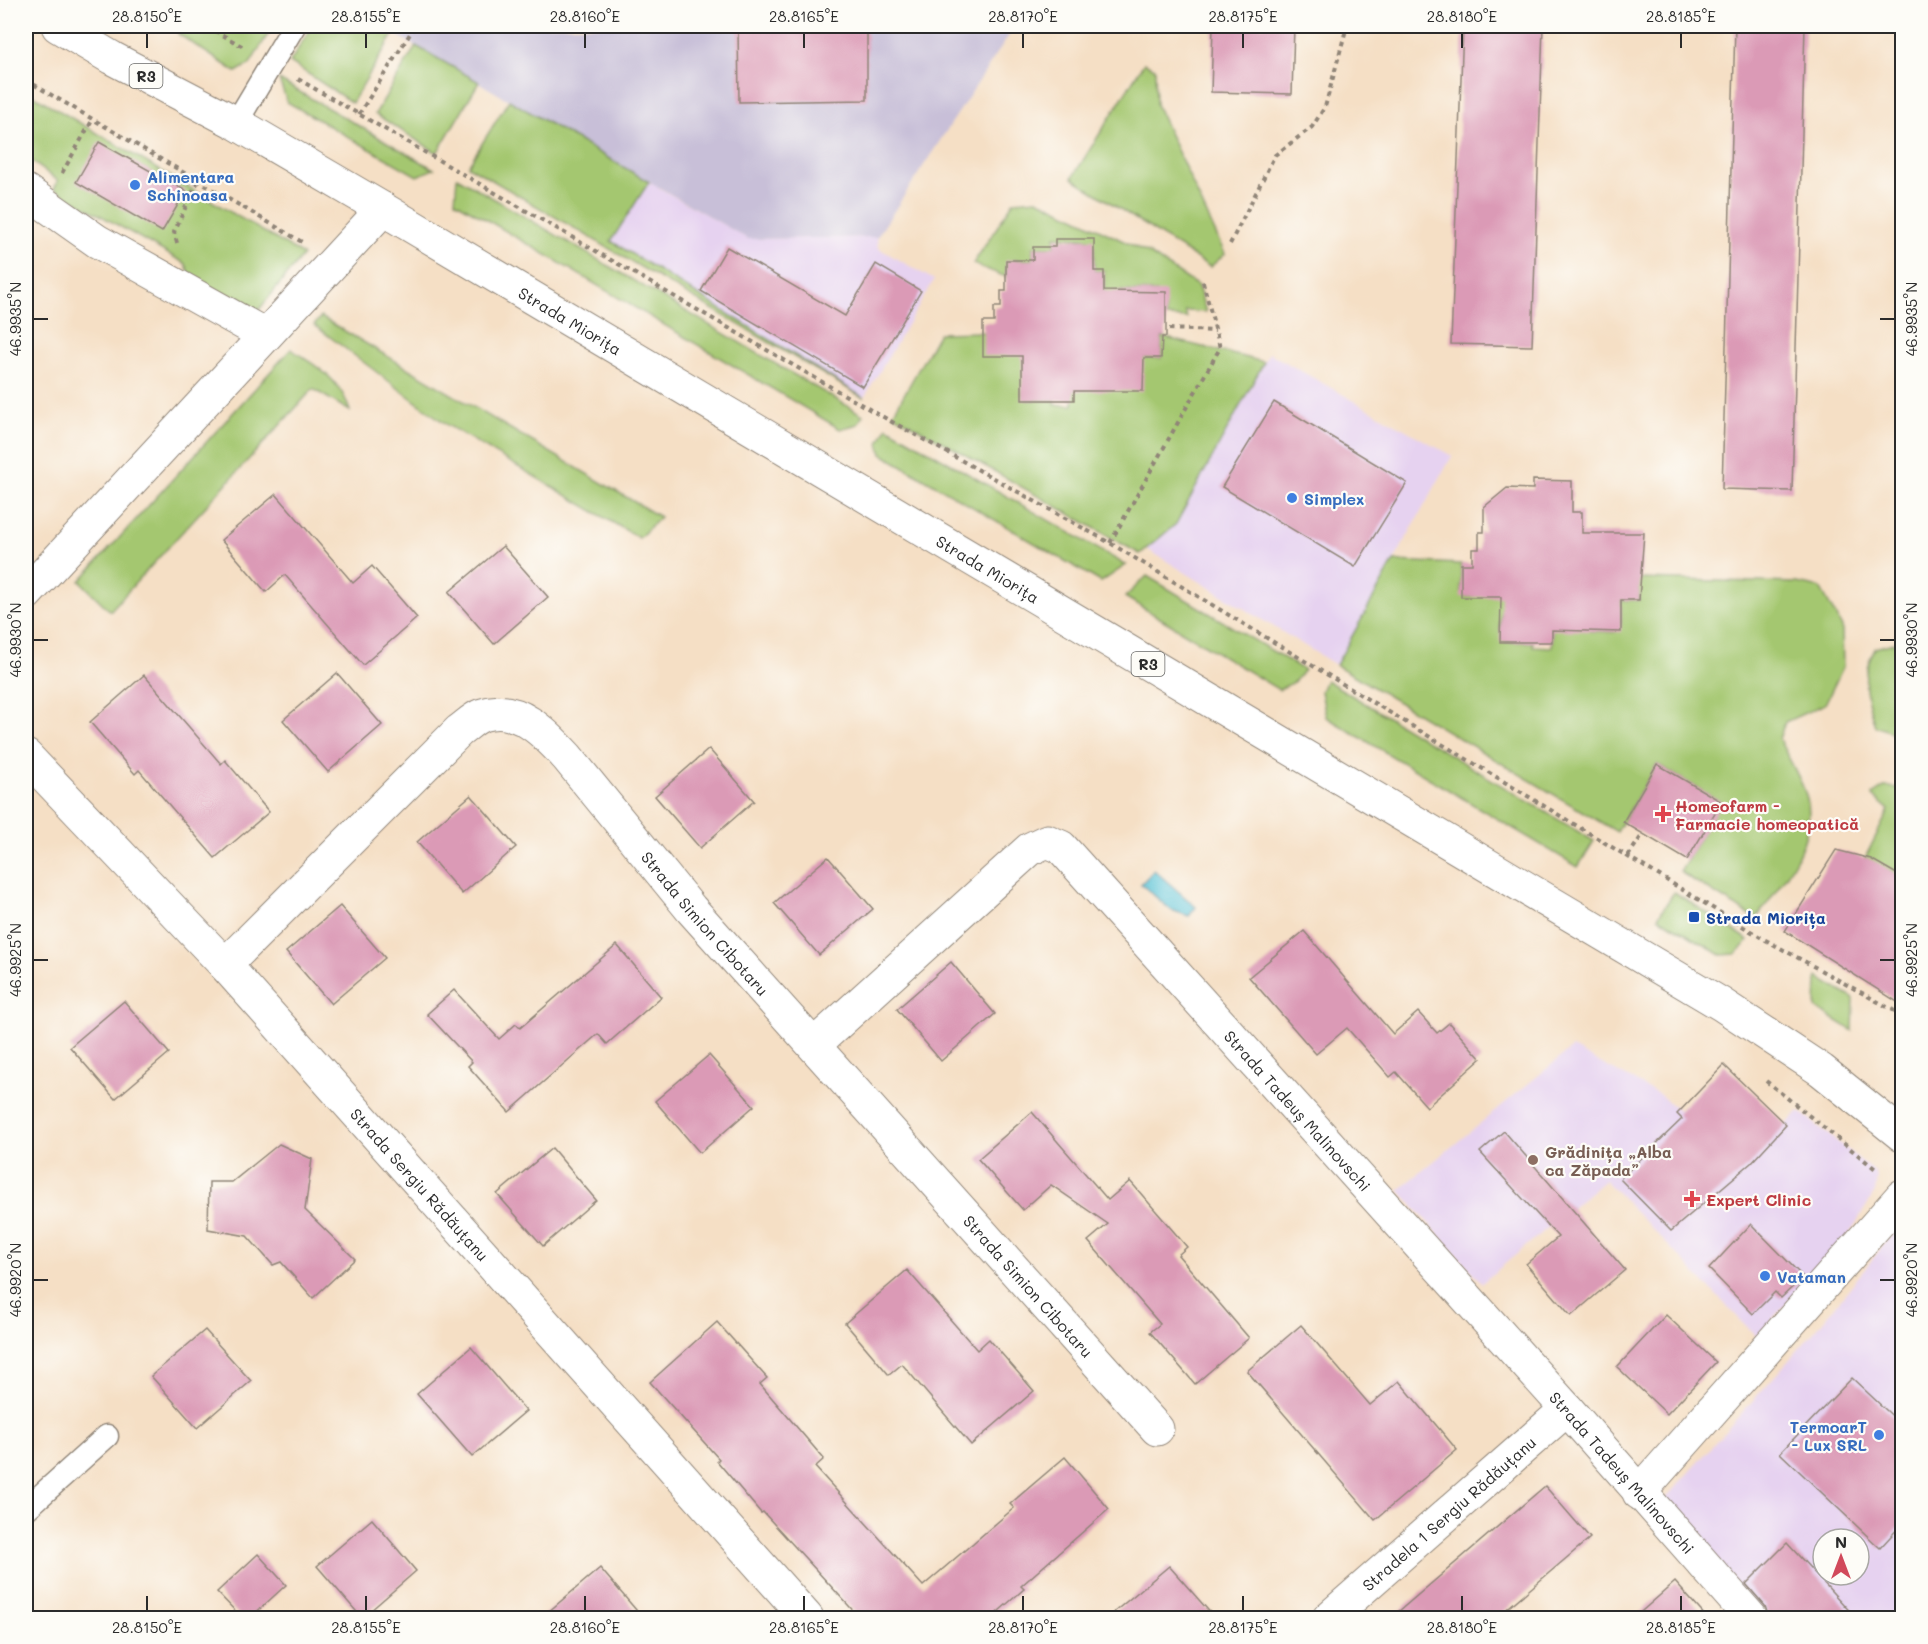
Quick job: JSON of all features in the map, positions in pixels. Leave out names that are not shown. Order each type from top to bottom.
[{"type":"street","name":"Strada Miorița","points":[[58,26],[112,58],[236,123],[1721,1004],[1821,1070],[1902,1135]]},
{"type":"street","points":[[35,198],[97,241],[265,335]]},
{"type":"street","points":[[26,594],[382,209]]},
{"type":"street","name":"Strada Simion Cibotaru","points":[[225,965],[459,731],[480,715],[502,711],[530,722],[546,735],[691,909],[1157,1429]]},
{"type":"street","name":"Strada Sergiu Rădăuțanu","points":[[26,756],[225,965],[807,1618]]},
{"type":"street","name":"Strada Tadeuș Malinovschi","points":[[814,1045],[1030,849],[1047,841],[1061,847],[1567,1409],[1751,1618]]},
{"type":"street","points":[[1639,1492],[1897,1202]]},
{"type":"street","name":"Stradela 1 Sergiu Rădăuțanu","points":[[1329,1618],[1567,1409]]},
{"type":"lane","points":[[236,123],[294,26]]},
{"type":"lane","points":[[26,1509],[107,1436]]},
{"type":"path","points":[[207,26],[876,413],[1110,543],[1762,938],[1902,1015]]},
{"type":"path","points":[[359,114],[415,26]]},
{"type":"path","points":[[1230,244],[1275,155],[1311,126],[1325,107],[1347,26]]},
{"type":"path","points":[[26,80],[334,260]]},
{"type":"path","points":[[35,198],[93,119]]},
{"type":"path","points":[[190,293],[174,232],[198,181]]},
{"type":"path","points":[[1110,543],[1220,348],[1202,278]]},
{"type":"path","points":[[1169,329],[1215,331]]},
{"type":"path","points":[[1628,856],[1642,834]]},
{"type":"path","points":[[1766,1081],[1873,1164],[1879,1172],[1881,1181],[1877,1197],[1897,1202]]},
{"type":"shaded area","points":[[381,26],[1015,26],[877,237],[748,239]]},
{"type":"shaded area","points":[[649,182],[748,239],[877,237],[878,248],[934,280],[864,398],[610,241]]},
{"type":"shaded area","name":"Simplex","points":[[1269,353],[1452,456],[1336,665],[1147,549],[1176,524]]},
{"type":"shaded area","points":[[1572,1048],[1660,1095],[1679,1111],[1724,1065],[1786,1125],[1799,1111],[1875,1172],[1877,1178],[1875,1192],[1848,1236],[1757,1337],[1605,1180],[1482,1283],[1399,1190]]},
{"type":"shaded area","points":[[1899,1226],[1902,1230],[1902,1618],[1764,1618],[1664,1500],[1816,1330]]},
{"type":"green space","points":[[179,26],[273,26],[250,64],[236,72],[178,34]]},
{"type":"green space","points":[[312,26],[381,26],[394,33],[352,103],[290,62]]},
{"type":"green space","points":[[416,46],[479,82],[437,153],[375,114]]},
{"type":"green space","points":[[1144,63],[1155,68],[1156,104],[1225,254],[1210,267],[1072,178]]},
{"type":"green space","points":[[279,80],[434,169],[417,176],[287,102]]},
{"type":"green space","points":[[26,91],[303,255],[254,316],[193,285],[186,264],[54,189],[58,181],[26,157]]},
{"type":"green space","points":[[509,100],[649,182],[611,241],[864,398],[468,166]]},
{"type":"green space","points":[[457,177],[863,415],[858,424],[840,429],[455,201]]},
{"type":"green space","points":[[1037,199],[1148,253],[1198,286],[1206,312],[1185,311],[1187,318],[1166,317],[1165,300],[1157,292],[1120,291],[1104,298],[1104,271],[1094,271],[1094,247],[1088,239],[1055,236],[1055,247],[1033,247],[1033,260],[1014,260],[1006,266],[1006,277],[973,264],[1014,201]]},
{"type":"green space","points":[[321,317],[660,517],[639,538],[447,425],[314,325]]},
{"type":"green space","points":[[983,332],[1028,353],[1022,394],[1027,400],[1055,400],[1055,405],[1073,405],[1074,378],[1144,358],[1161,358],[1162,337],[1264,362],[1176,524],[1140,554],[893,414],[939,333]]},
{"type":"green space","points":[[291,349],[319,368],[334,382],[346,400],[350,411],[313,389],[110,611],[80,581]]},
{"type":"green space","points":[[887,427],[1126,565],[1101,582],[882,454],[879,443]]},
{"type":"green space","points":[[1394,561],[1461,564],[1461,591],[1466,597],[1506,594],[1500,625],[1505,642],[1533,642],[1533,646],[1552,647],[1552,619],[1590,620],[1590,631],[1615,632],[1621,624],[1621,600],[1639,600],[1639,579],[1797,583],[1820,588],[1842,627],[1843,667],[1825,704],[1785,722],[1779,739],[1807,798],[1809,814],[1807,831],[1794,863],[1756,919],[1680,872],[1721,802],[1657,764],[1617,832],[1336,665]]},
{"type":"green space","points":[[1147,576],[1304,670],[1295,681],[1279,690],[1125,597]]},
{"type":"green space","points":[[1902,642],[1902,736],[1875,726],[1866,686],[1867,668],[1875,648]]},
{"type":"green space","points":[[1326,680],[1594,841],[1578,867],[1326,717],[1321,691]]},
{"type":"green space","points":[[1884,787],[1902,788],[1902,877],[1865,858],[1889,810],[1872,795]]},
{"type":"green space","points":[[1674,892],[1749,940],[1736,954],[1721,955],[1658,917]]},
{"type":"green space","points":[[1817,977],[1854,999],[1853,1031],[1816,1008]]},
{"type":"water","points":[[1154,870],[1196,907],[1189,916],[1171,910],[1141,884]]},
{"type":"building","points":[[738,26],[867,26],[867,100],[739,102]]},
{"type":"building","points":[[1213,26],[1294,26],[1292,94],[1211,92]]},
{"type":"building","points":[[1463,26],[1543,26],[1532,346],[1451,344]]},
{"type":"building","points":[[1735,26],[1805,26],[1792,491],[1722,489]]},
{"type":"building","points":[[99,142],[186,191],[162,232],[76,182]]},
{"type":"building","points":[[1055,239],[1094,239],[1094,271],[1104,271],[1104,291],[1166,292],[1166,337],[1162,337],[1161,358],[1144,358],[1143,391],[1074,391],[1074,400],[1022,400],[1022,356],[983,356],[983,322],[994,322],[994,307],[1001,307],[1001,291],[1006,291],[1006,260],[1033,260],[1033,247],[1055,247]]},
{"type":"building","points":[[727,247],[845,316],[876,264],[921,291],[863,387],[701,291]]},
{"type":"building","points":[[1274,402],[1407,483],[1355,567],[1222,487]]},
{"type":"building","points":[[1533,480],[1572,481],[1572,512],[1582,512],[1582,533],[1644,533],[1639,600],[1621,600],[1621,632],[1552,630],[1552,642],[1500,642],[1501,597],[1461,597],[1461,564],[1472,564],[1472,549],[1479,549],[1479,532],[1484,532],[1484,507],[1507,488],[1533,489]]},
{"type":"building","points":[[276,494],[353,583],[372,566],[417,618],[363,665],[285,575],[266,592],[221,540]]},
{"type":"building","points":[[503,546],[548,597],[494,644],[449,592]]},
{"type":"building","points":[[337,673],[382,725],[328,772],[283,720]]},
{"type":"building","points":[[144,675],[221,764],[225,760],[269,812],[215,858],[139,770],[135,774],[90,722]]},
{"type":"building","points":[[709,749],[754,801],[700,848],[655,796]]},
{"type":"building","points":[[1657,764],[1722,802],[1687,860],[1623,822]]},
{"type":"building","points":[[471,795],[516,847],[462,894],[417,842]]},
{"type":"building","points":[[1836,850],[1871,859],[1902,877],[1902,1005],[1785,931]]},
{"type":"building","points":[[828,857],[873,909],[819,955],[774,903]]},
{"type":"building","points":[[340,906],[385,958],[331,1004],[286,952]]},
{"type":"building","points":[[1304,931],[1393,1034],[1418,1012],[1437,1033],[1449,1023],[1481,1059],[1427,1107],[1396,1072],[1390,1077],[1347,1028],[1316,1054],[1249,977]]},
{"type":"building","points":[[617,945],[661,997],[607,1044],[598,1034],[509,1112],[468,1066],[472,1062],[427,1014],[454,990],[499,1039],[516,1024],[520,1028]]},
{"type":"building","points":[[951,962],[995,1014],[941,1061],[897,1009]]},
{"type":"building","points":[[124,1001],[169,1053],[115,1099],[70,1047]]},
{"type":"building","points":[[709,1055],[754,1106],[700,1153],[655,1101]]},
{"type":"building","points":[[1724,1065],[1786,1125],[1751,1163],[1671,1231],[1620,1179],[1682,1119],[1677,1114]]},
{"type":"building","points":[[1032,1112],[1108,1200],[1130,1181],[1187,1247],[1178,1255],[1249,1338],[1195,1384],[1150,1332],[1160,1324],[1088,1241],[1108,1224],[1051,1185],[1023,1210],[978,1159]]},
{"type":"building","points":[[1504,1131],[1625,1270],[1571,1316],[1526,1264],[1558,1237],[1480,1152]]},
{"type":"building","points":[[279,1144],[312,1159],[305,1210],[355,1259],[313,1298],[281,1262],[273,1265],[247,1236],[208,1229],[209,1182],[232,1182]]},
{"type":"building","points":[[552,1148],[596,1200],[543,1246],[497,1194]]},
{"type":"building","points":[[1751,1224],[1803,1277],[1781,1298],[1775,1292],[1753,1314],[1709,1269]]},
{"type":"building","points":[[907,1270],[977,1350],[989,1339],[1034,1391],[971,1445],[902,1364],[889,1375],[845,1323]]},
{"type":"building","points":[[1666,1315],[1716,1362],[1667,1414],[1617,1367]]},
{"type":"building","points":[[717,1322],[767,1378],[760,1384],[824,1459],[815,1467],[923,1586],[1014,1508],[1010,1504],[1065,1457],[1109,1509],[1021,1586],[1024,1589],[991,1618],[860,1618],[763,1512],[761,1513],[717,1461],[719,1459],[650,1382]]},
{"type":"building","points":[[1301,1325],[1370,1405],[1399,1381],[1457,1450],[1375,1520],[1247,1371]]},
{"type":"building","points":[[205,1330],[251,1381],[197,1428],[151,1376]]},
{"type":"building","points":[[471,1347],[526,1411],[472,1457],[417,1394]]},
{"type":"building","points":[[1852,1378],[1902,1425],[1902,1524],[1880,1548],[1871,1539],[1871,1527],[1858,1527],[1780,1453]]},
{"type":"building","points":[[1545,1486],[1590,1538],[1496,1618],[1391,1618]]},
{"type":"building","points":[[372,1519],[416,1571],[362,1618],[317,1566]]},
{"type":"building","points":[[1787,1543],[1811,1569],[1811,1587],[1827,1587],[1856,1618],[1769,1618],[1765,1606],[1746,1584]]},
{"type":"building","points":[[258,1554],[286,1585],[250,1618],[242,1618],[217,1592]]},
{"type":"building","points":[[1169,1566],[1215,1618],[1107,1618]]},
{"type":"building","points":[[600,1568],[643,1618],[541,1618]]},
{"type":"building","points":[[1675,1582],[1707,1618],[1634,1618]]},
{"type":"place","name":"Alimentara Schinoasa","points":[[135,185]]},
{"type":"place","name":"Simplex","points":[[1292,498]]},
{"type":"place","name":"Homeofarm - Farmacie homeopatică","points":[[1663,814]]},
{"type":"place","name":"Strada Miorița","points":[[1694,917]]},
{"type":"place","name":"Grădinița „Alba ca Zăpada”","points":[[1533,1160]]},
{"type":"place","name":"Expert Clinic","points":[[1692,1199]]},
{"type":"place","name":"Vataman","points":[[1765,1276]]},
{"type":"place","name":"TermoarT - Lux SRL","points":[[1879,1435]]}]
